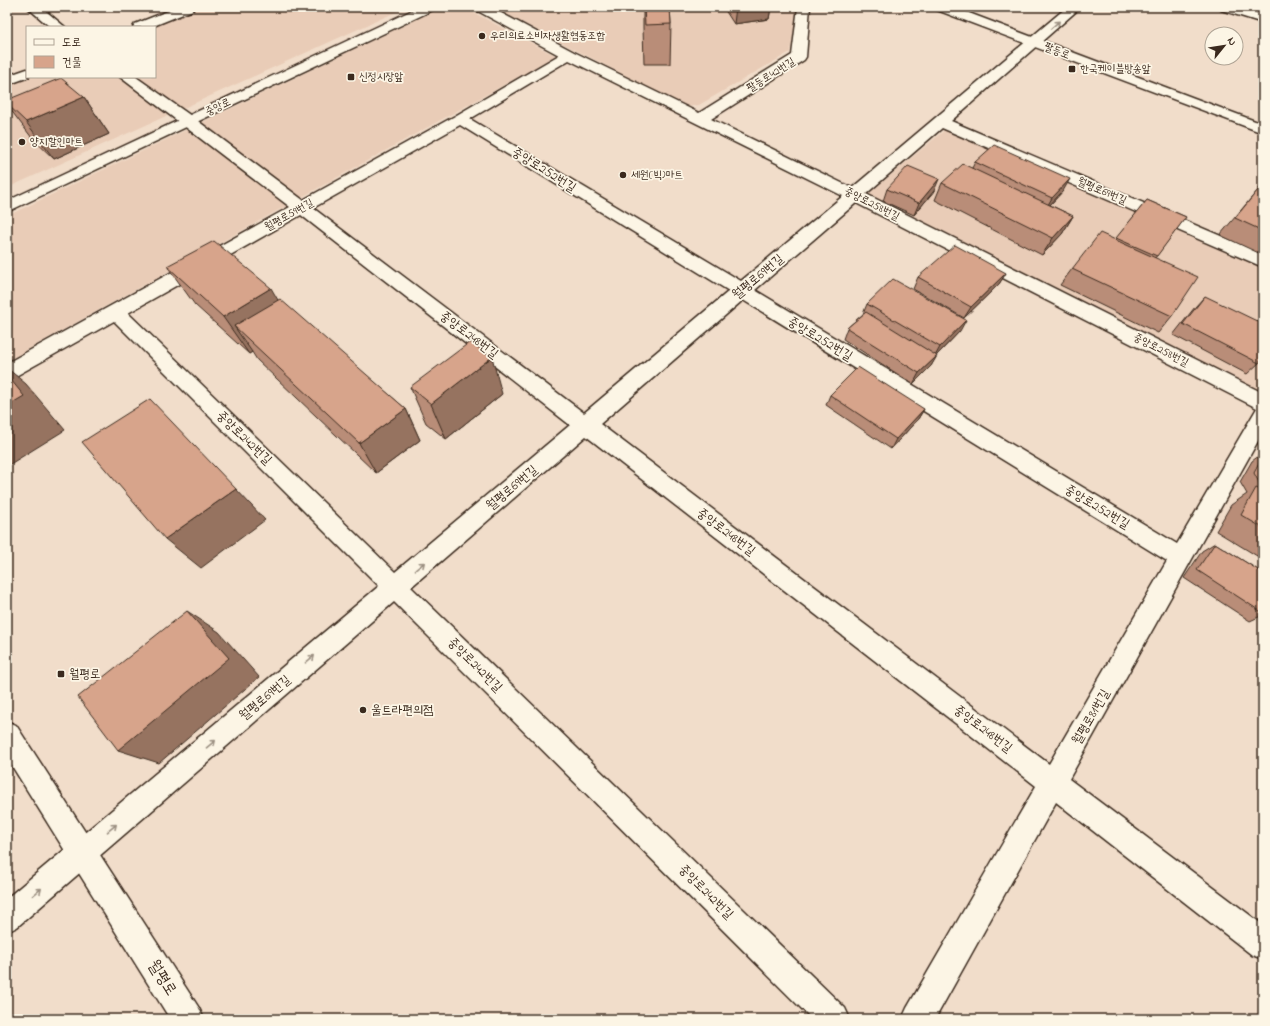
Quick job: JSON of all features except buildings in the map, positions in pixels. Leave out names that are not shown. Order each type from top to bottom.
[{"type":"street","points":[[33,7],[57,26]]},
{"type":"street","points":[[142,26],[189,7]]},
{"type":"street","name":"중앙로","points":[[7,207],[429,7]]},
{"type":"street","name":"중앙로258번길","points":[[480,7],[569,55],[854,195],[1263,402]]},
{"type":"street","name":"팔등로42번길","points":[[699,120],[799,57],[804,7]]},
{"type":"street","name":"팔등로","points":[[942,7],[1263,129]]},
{"type":"street","name":"월평로69번길","points":[[7,917],[1076,7]]},
{"type":"street","points":[[1225,7],[1263,19]]},
{"type":"street","name":"월평로59번길","points":[[7,372],[460,119],[569,55]]},
{"type":"street","points":[[7,81],[26,73]]},
{"type":"street","name":"중앙로248번길","points":[[128,78],[189,121],[302,207],[1263,944]]},
{"type":"street","name":"중앙로252번길","points":[[460,119],[1181,558]]},
{"type":"street","name":"월평로69번길","points":[[941,122],[1263,261]]},
{"type":"street","name":"중앙로242번길","points":[[115,311],[834,1019]]},
{"type":"street","name":"월평로81번길","points":[[918,1019],[1263,414]]},
{"type":"street","name":"월평로","points":[[7,734],[188,1019]]},
{"type":"shaded area","points":[[197,7],[407,7],[7,188],[7,84],[26,77],[156,78],[156,26],[150,26]]},
{"type":"shaded area","points":[[442,7],[463,7],[556,56],[7,361],[7,216]]},
{"type":"shaded area","points":[[492,7],[798,7],[790,52],[699,105],[687,107]]},
{"type":"shaded area","points":[[946,129],[1263,267],[1262,392],[883,201],[867,195]]},
{"type":"place","name":"우리의료소비자생활협동조합","points":[[482,36]]},
{"type":"place","name":"한국케이블방송앞","points":[[1072,69]]},
{"type":"place","name":"신정시장앞","points":[[351,77]]},
{"type":"place","name":"양지할인마트","points":[[22,142]]},
{"type":"place","name":"세원(빅)마트","points":[[623,175]]},
{"type":"place","name":"월평로","points":[[61,674]]},
{"type":"place","name":"울트라편의점","points":[[363,710]]}]
